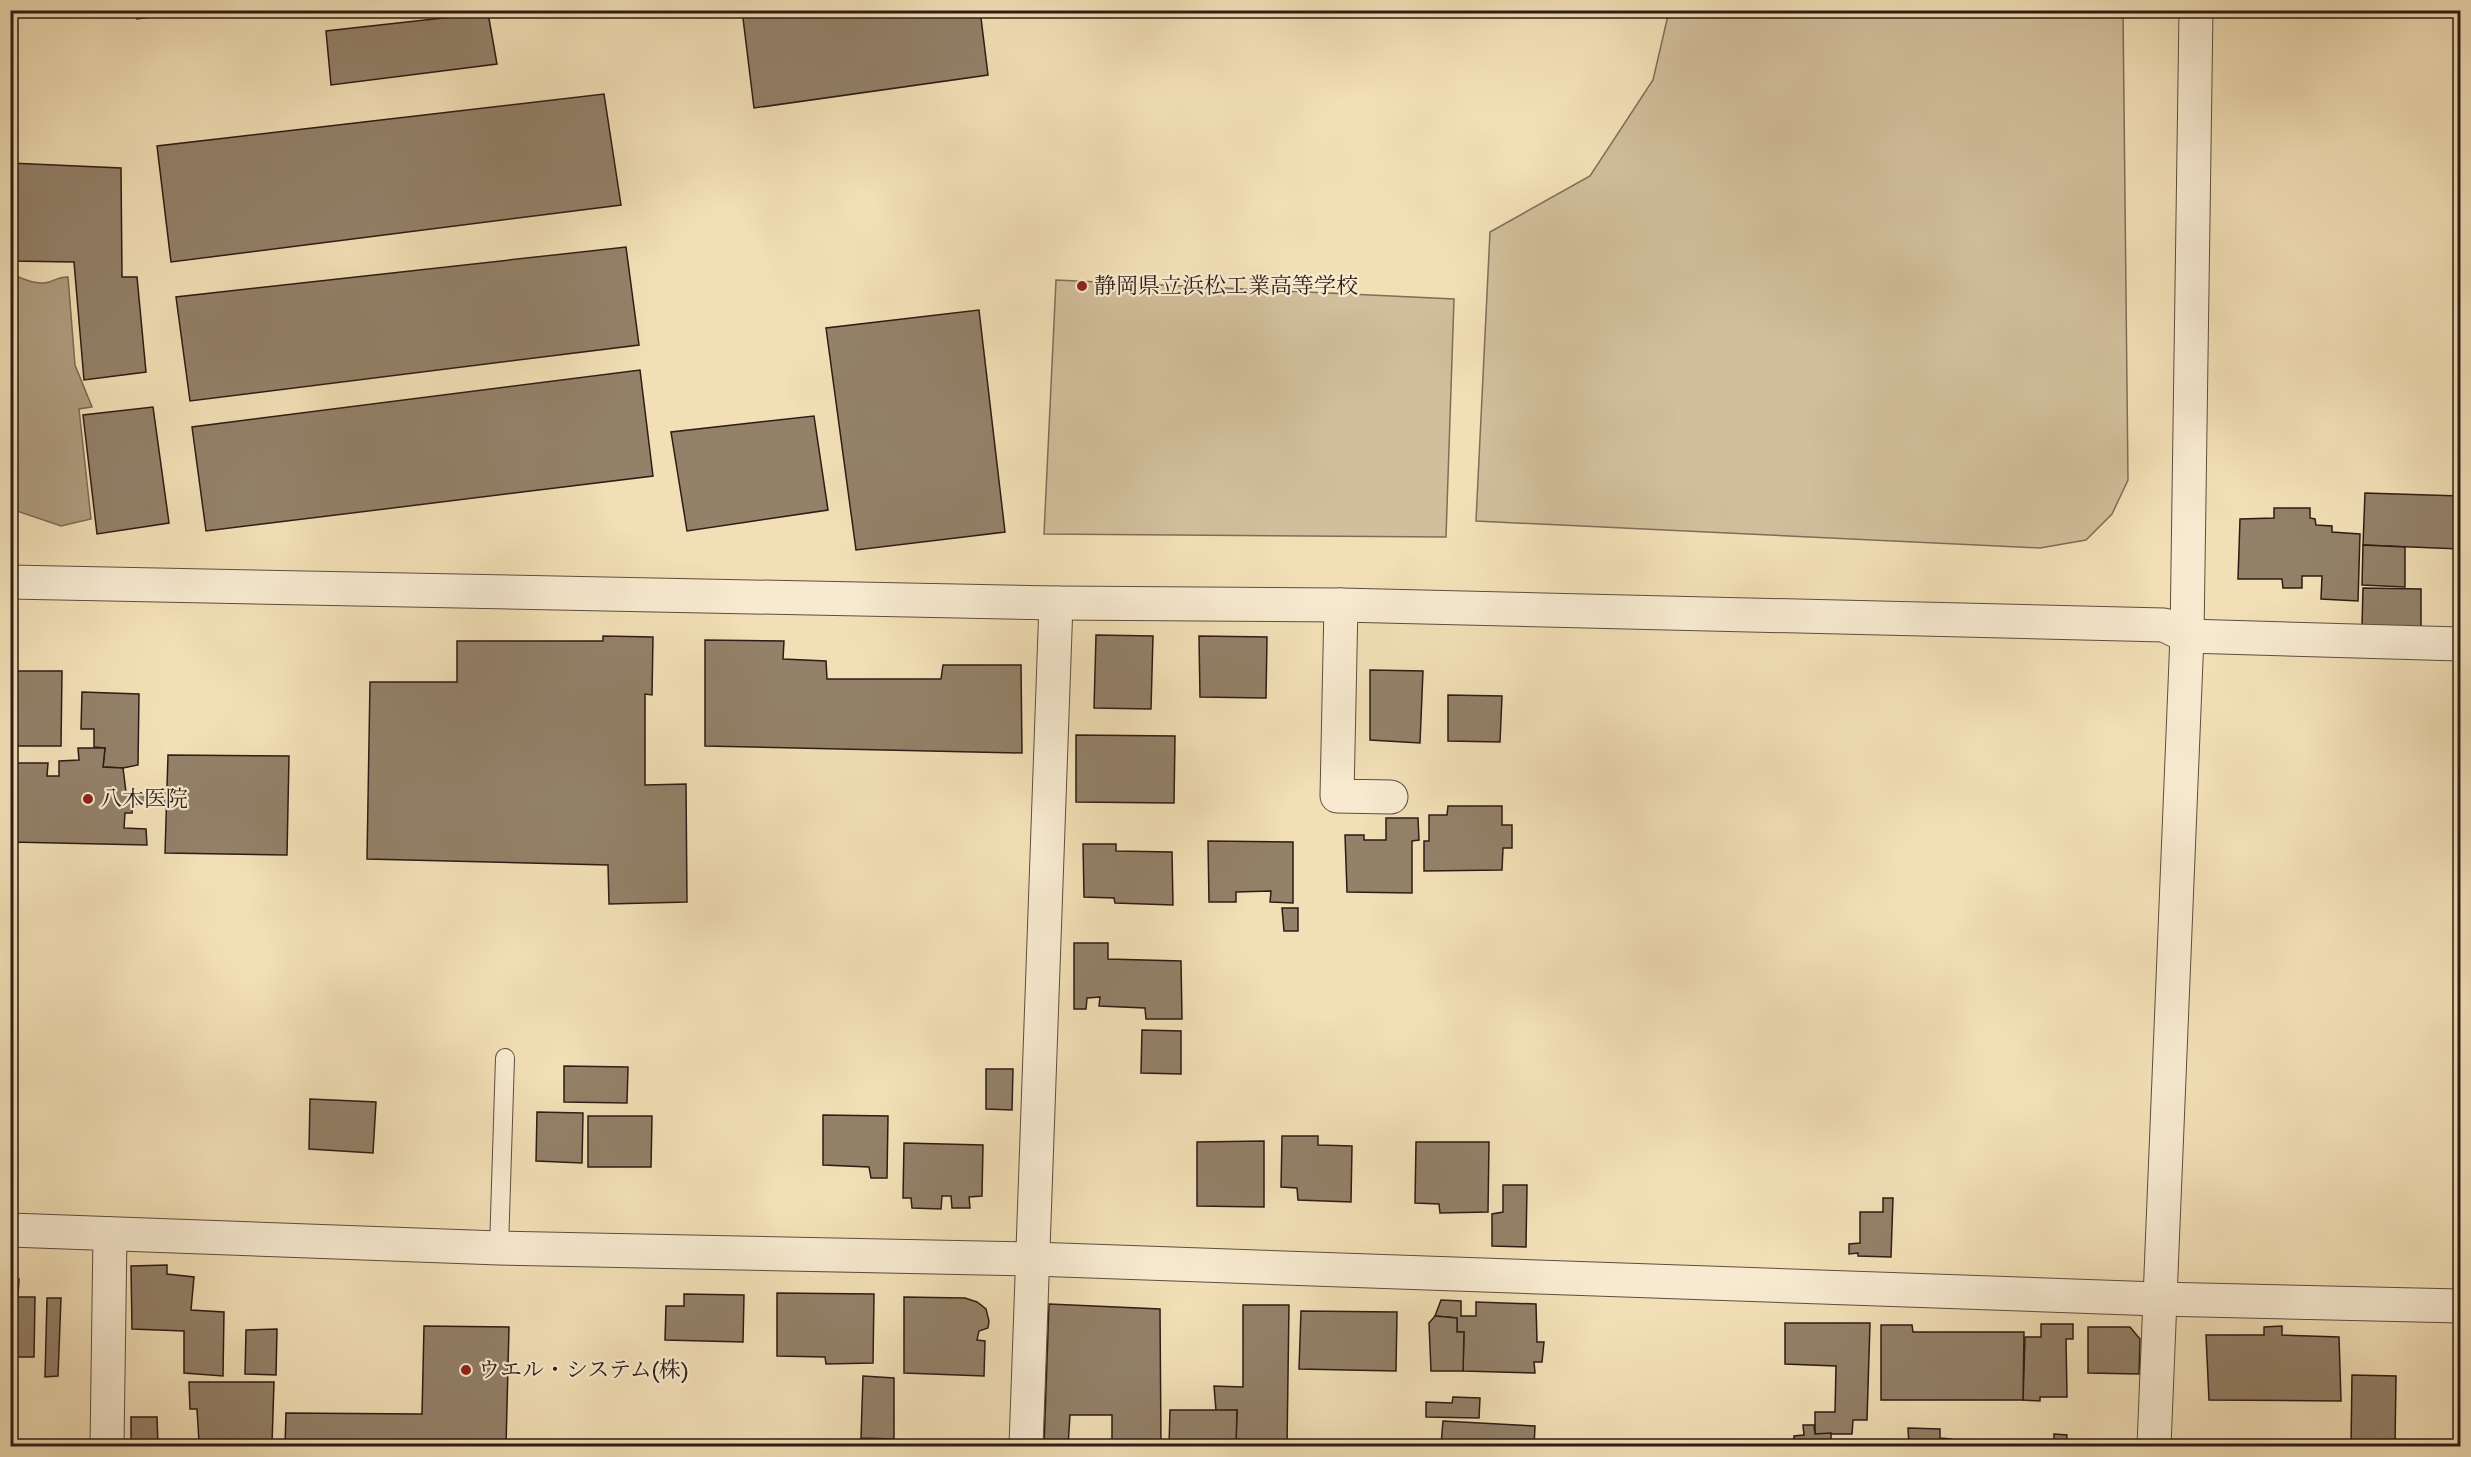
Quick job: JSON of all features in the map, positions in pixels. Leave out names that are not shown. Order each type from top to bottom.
[{"type":"street","points":[[2154,1446],[2158,1299],[2187,636],[2196,10]]},
{"type":"street","points":[[10,582],[1056,603],[1341,605],[2164,625],[2187,636],[2460,644]]},
{"type":"street","points":[[1026,1446],[1056,603]]},
{"type":"street","points":[[1341,605],[1337,796],[1391,797]]},
{"type":"street","points":[[10,1230],[499,1248],[1033,1259],[2158,1299],[2460,1306]]},
{"type":"street","points":[[107,1446],[110,1234]]},
{"type":"lane","points":[[499,1248],[505,1058]]},
{"type":"shaded area","points":[[1669,11],[2123,11],[2128,480],[2112,514],[2086,540],[2040,548],[1476,521],[1490,232],[1590,176],[1653,80]]},
{"type":"shaded area","points":[[11,274],[40,283],[68,277],[75,365],[92,407],[79,409],[91,519],[61,526],[11,509]]},
{"type":"shaded area","points":[[1056,280],[1454,299],[1446,537],[1044,534]]},
{"type":"building","points":[[137,10],[201,10],[137,19]]},
{"type":"building","points":[[742,10],[980,10],[988,75],[754,108]]},
{"type":"building","points":[[488,13],[497,64],[331,85],[326,31]]},
{"type":"building","points":[[604,94],[621,205],[171,262],[157,146]]},
{"type":"building","points":[[10,163],[121,168],[122,277],[137,277],[146,372],[84,380],[74,262],[10,261]]},
{"type":"building","points":[[626,247],[639,345],[190,401],[176,297]]},
{"type":"building","points":[[979,310],[1005,532],[856,550],[826,328]]},
{"type":"building","points":[[640,370],[653,476],[206,531],[192,427]]},
{"type":"building","points":[[153,407],[169,523],[97,534],[83,415]]},
{"type":"building","points":[[814,416],[828,510],[687,531],[671,432]]},
{"type":"building","points":[[2365,493],[2460,496],[2460,549],[2363,545]]},
{"type":"building","points":[[2274,508],[2310,508],[2310,518],[2315,519],[2316,525],[2332,526],[2332,532],[2360,534],[2358,601],[2321,599],[2322,576],[2302,576],[2302,588],[2283,588],[2282,579],[2238,579],[2240,519],[2274,518]]},
{"type":"building","points":[[2363,545],[2405,547],[2405,587],[2362,585]]},
{"type":"building","points":[[2363,588],[2421,589],[2421,628],[2362,627]]},
{"type":"building","points":[[1096,635],[1153,636],[1151,709],[1094,708]]},
{"type":"building","points":[[603,636],[653,637],[652,695],[645,694],[645,785],[686,784],[687,902],[609,904],[608,865],[367,859],[370,682],[457,682],[457,641],[603,641]]},
{"type":"building","points":[[1199,636],[1267,637],[1266,698],[1200,697]]},
{"type":"building","points":[[705,640],[784,641],[783,659],[826,661],[827,679],[941,679],[943,665],[1021,665],[1022,753],[705,746]]},
{"type":"building","points":[[1370,670],[1423,671],[1420,743],[1370,740]]},
{"type":"building","points":[[10,671],[62,671],[61,746],[10,746]]},
{"type":"building","points":[[82,692],[139,694],[138,765],[123,768],[103,767],[105,748],[94,747],[94,729],[81,729]]},
{"type":"building","points":[[1448,695],[1502,696],[1500,742],[1448,741]]},
{"type":"building","points":[[1076,735],[1175,736],[1174,803],[1076,802]]},
{"type":"building","name":"八木医院","points":[[78,748],[105,748],[103,767],[123,768],[126,792],[167,793],[166,804],[133,804],[132,813],[125,813],[124,828],[146,829],[147,845],[10,842],[10,763],[48,763],[47,776],[59,776],[59,761],[79,760]]},
{"type":"building","points":[[168,755],[289,756],[287,855],[165,853]]},
{"type":"building","points":[[1448,806],[1502,806],[1502,825],[1512,825],[1512,848],[1503,848],[1502,870],[1424,871],[1424,841],[1429,841],[1429,815],[1447,815]]},
{"type":"building","points":[[1386,818],[1418,818],[1419,840],[1412,841],[1412,893],[1347,892],[1345,835],[1364,835],[1364,840],[1386,840]]},
{"type":"building","points":[[1208,841],[1293,842],[1293,903],[1270,902],[1271,891],[1236,892],[1236,902],[1209,902]]},
{"type":"building","points":[[1083,844],[1116,844],[1116,851],[1172,852],[1173,905],[1115,903],[1114,898],[1084,897]]},
{"type":"building","points":[[1282,908],[1298,908],[1298,931],[1284,931]]},
{"type":"building","points":[[1074,943],[1108,943],[1108,959],[1181,961],[1182,1019],[1146,1019],[1145,1008],[1099,1006],[1100,997],[1087,998],[1086,1009],[1074,1009]]},
{"type":"building","points":[[1142,1030],[1181,1031],[1181,1074],[1141,1073]]},
{"type":"building","points":[[564,1066],[628,1067],[627,1103],[564,1102]]},
{"type":"building","points":[[986,1069],[1013,1069],[1012,1110],[986,1109]]},
{"type":"building","points":[[310,1099],[376,1102],[373,1153],[309,1149]]},
{"type":"building","points":[[537,1112],[583,1113],[582,1163],[536,1161]]},
{"type":"building","points":[[823,1115],[888,1116],[887,1178],[871,1178],[869,1167],[823,1165]]},
{"type":"building","points":[[588,1116],[652,1116],[651,1167],[588,1167]]},
{"type":"building","points":[[1282,1136],[1318,1136],[1318,1145],[1352,1146],[1351,1202],[1298,1200],[1297,1188],[1281,1187]]},
{"type":"building","points":[[1264,1141],[1264,1207],[1197,1206],[1197,1142]]},
{"type":"building","points":[[1416,1142],[1489,1142],[1488,1212],[1440,1213],[1439,1204],[1415,1203]]},
{"type":"building","points":[[904,1143],[983,1145],[982,1196],[969,1197],[970,1208],[952,1208],[951,1196],[942,1196],[941,1209],[912,1208],[911,1198],[903,1198]]},
{"type":"building","points":[[1503,1185],[1527,1185],[1526,1247],[1492,1246],[1492,1214],[1503,1212]]},
{"type":"building","points":[[1883,1198],[1893,1198],[1891,1257],[1849,1254],[1849,1244],[1860,1243],[1860,1212],[1883,1212]]},
{"type":"building","points":[[167,1265],[167,1274],[194,1277],[191,1310],[224,1312],[223,1376],[184,1373],[184,1331],[132,1329],[131,1266]]},
{"type":"building","points":[[10,1267],[12,1279],[19,1279],[18,1297],[35,1297],[34,1357],[10,1357]]},
{"type":"building","points":[[777,1293],[874,1294],[873,1363],[826,1364],[825,1357],[777,1356]]},
{"type":"building","points":[[684,1294],[744,1295],[743,1342],[665,1340],[666,1306],[684,1306]]},
{"type":"building","points":[[904,1297],[965,1298],[977,1302],[986,1309],[988,1328],[979,1331],[977,1340],[985,1341],[984,1376],[904,1373]]},
{"type":"building","points":[[47,1298],[61,1298],[58,1376],[45,1377]]},
{"type":"building","points":[[1441,1300],[1461,1301],[1461,1316],[1476,1316],[1476,1302],[1536,1304],[1537,1342],[1544,1342],[1542,1362],[1534,1362],[1535,1373],[1463,1371],[1464,1332],[1457,1332],[1457,1318],[1435,1316]]},
{"type":"building","points":[[1049,1304],[1160,1309],[1161,1446],[1112,1446],[1112,1415],[1070,1415],[1068,1446],[1044,1446]]},
{"type":"building","points":[[1243,1305],[1289,1305],[1287,1446],[1249,1446],[1249,1440],[1236,1439],[1237,1410],[1216,1411],[1214,1386],[1243,1387]]},
{"type":"building","points":[[1301,1311],[1397,1312],[1396,1371],[1299,1369]]},
{"type":"building","points":[[1435,1316],[1457,1318],[1457,1332],[1464,1332],[1463,1371],[1431,1371],[1429,1323]]},
{"type":"building","points":[[1785,1323],[1870,1323],[1867,1420],[1853,1420],[1852,1434],[1815,1434],[1815,1412],[1835,1412],[1836,1366],[1785,1364]]},
{"type":"building","points":[[2041,1324],[2073,1324],[2073,1339],[2066,1339],[2067,1397],[2040,1397],[2040,1401],[2023,1400],[2025,1337],[2041,1337]]},
{"type":"building","points":[[1881,1325],[1912,1325],[1913,1332],[2024,1332],[2023,1400],[1881,1400]]},
{"type":"building","name":"ウエル・システム(株)","points":[[424,1326],[509,1327],[506,1446],[285,1446],[286,1413],[422,1414]]},
{"type":"building","points":[[2282,1326],[2282,1335],[2339,1337],[2341,1401],[2209,1400],[2206,1335],[2264,1335],[2264,1327]]},
{"type":"building","points":[[2088,1327],[2130,1327],[2140,1339],[2139,1374],[2088,1373]]},
{"type":"building","points":[[277,1329],[276,1375],[245,1374],[246,1330]]},
{"type":"building","points":[[2352,1375],[2396,1376],[2395,1446],[2351,1446]]},
{"type":"building","points":[[863,1376],[894,1378],[894,1439],[861,1438]]},
{"type":"building","points":[[189,1382],[274,1382],[272,1444],[199,1442],[197,1409],[190,1409]]},
{"type":"building","points":[[1453,1397],[1480,1398],[1479,1418],[1426,1417],[1426,1402],[1452,1403]]},
{"type":"building","points":[[1170,1410],[1237,1410],[1236,1446],[1169,1446]]},
{"type":"building","points":[[131,1417],[157,1417],[158,1446],[131,1446]]},
{"type":"building","points":[[1443,1421],[1535,1426],[1534,1446],[1441,1445]]},
{"type":"building","points":[[1803,1425],[1814,1425],[1815,1434],[1831,1433],[1831,1446],[1793,1446],[1794,1436],[1804,1435]]},
{"type":"building","points":[[1908,1428],[1940,1429],[1940,1438],[1951,1439],[1951,1446],[1909,1446]]},
{"type":"building","points":[[2054,1434],[2067,1435],[2066,1446],[2036,1446],[2037,1440],[2054,1440]]},
{"type":"building","points":[[975,1445],[975,1446],[894,1446]]},
{"type":"place","name":"静岡県立浜松工業高等学校","points":[[1082,286]]},
{"type":"place","name":"八木医院","points":[[88,799]]},
{"type":"place","name":"ウエル・システム(株)","points":[[466,1370]]}]
